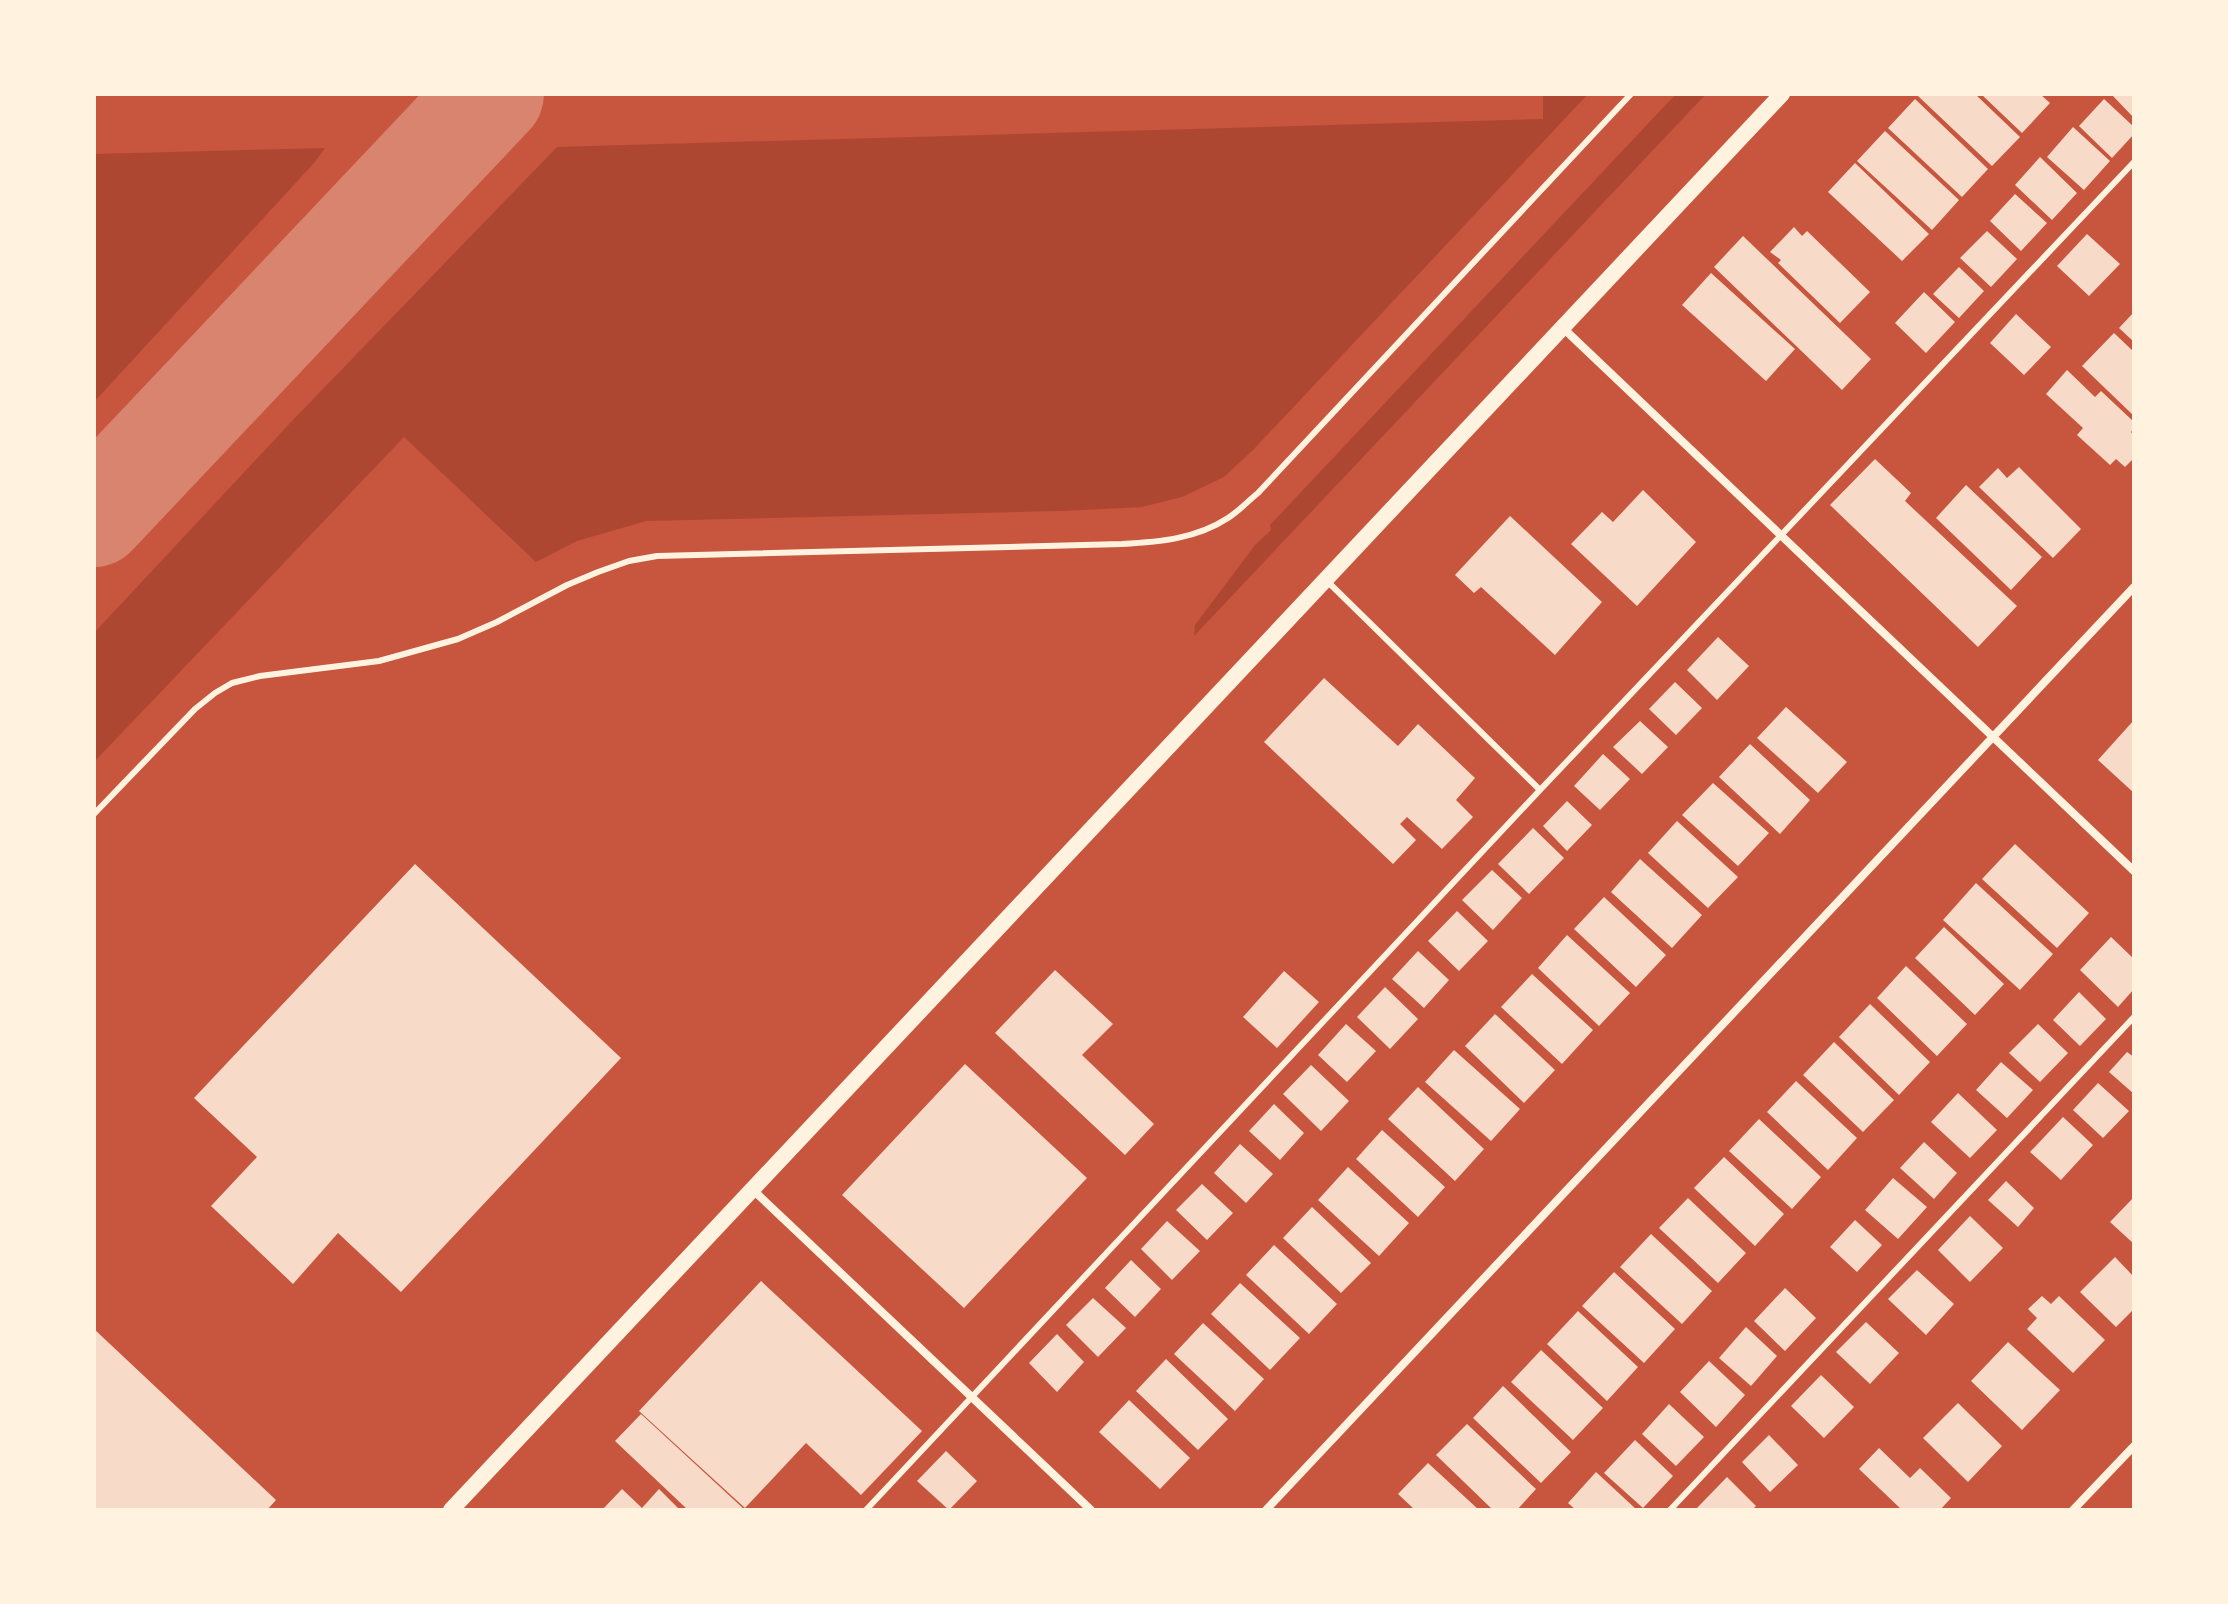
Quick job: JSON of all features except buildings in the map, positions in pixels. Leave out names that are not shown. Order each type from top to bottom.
[{"type":"main road","points":[[451,1510],[1782,94]]},
{"type":"street","points":[[1562,328],[2134,871]]},
{"type":"street","points":[[1266,1510],[2134,587]]},
{"type":"street","points":[[752,1189],[1091,1510]]},
{"type":"street","points":[[2073,1510],[2134,1446]]},
{"type":"lane","points":[[94,814],[195,709],[232,683],[260,676],[379,661],[458,639],[567,585],[629,561],[657,556],[1122,544],[1163,541],[1196,534],[1228,518],[1258,493],[1631,94]]},
{"type":"lane","points":[[866,1510],[2134,162]]},
{"type":"lane","points":[[1325,580],[1540,790]]},
{"type":"lane","points":[[1670,1510],[2134,1017]]},
{"type":"shaded area","points":[[1543,94],[1588,94],[1254,449],[1224,477],[1182,497],[1142,507],[1061,511],[646,521],[577,541],[536,562],[404,437],[94,762],[94,633],[291,422],[557,147],[1543,119]]},
{"type":"shaded area","points":[[1676,94],[1706,94],[1194,636],[1195,625],[1255,545],[1271,530],[1270,525]]},
{"type":"shaded area","points":[[325,148],[314,163],[94,402],[94,154]]},
{"type":"taxiway","points":[[94,515],[492,94]]}]
